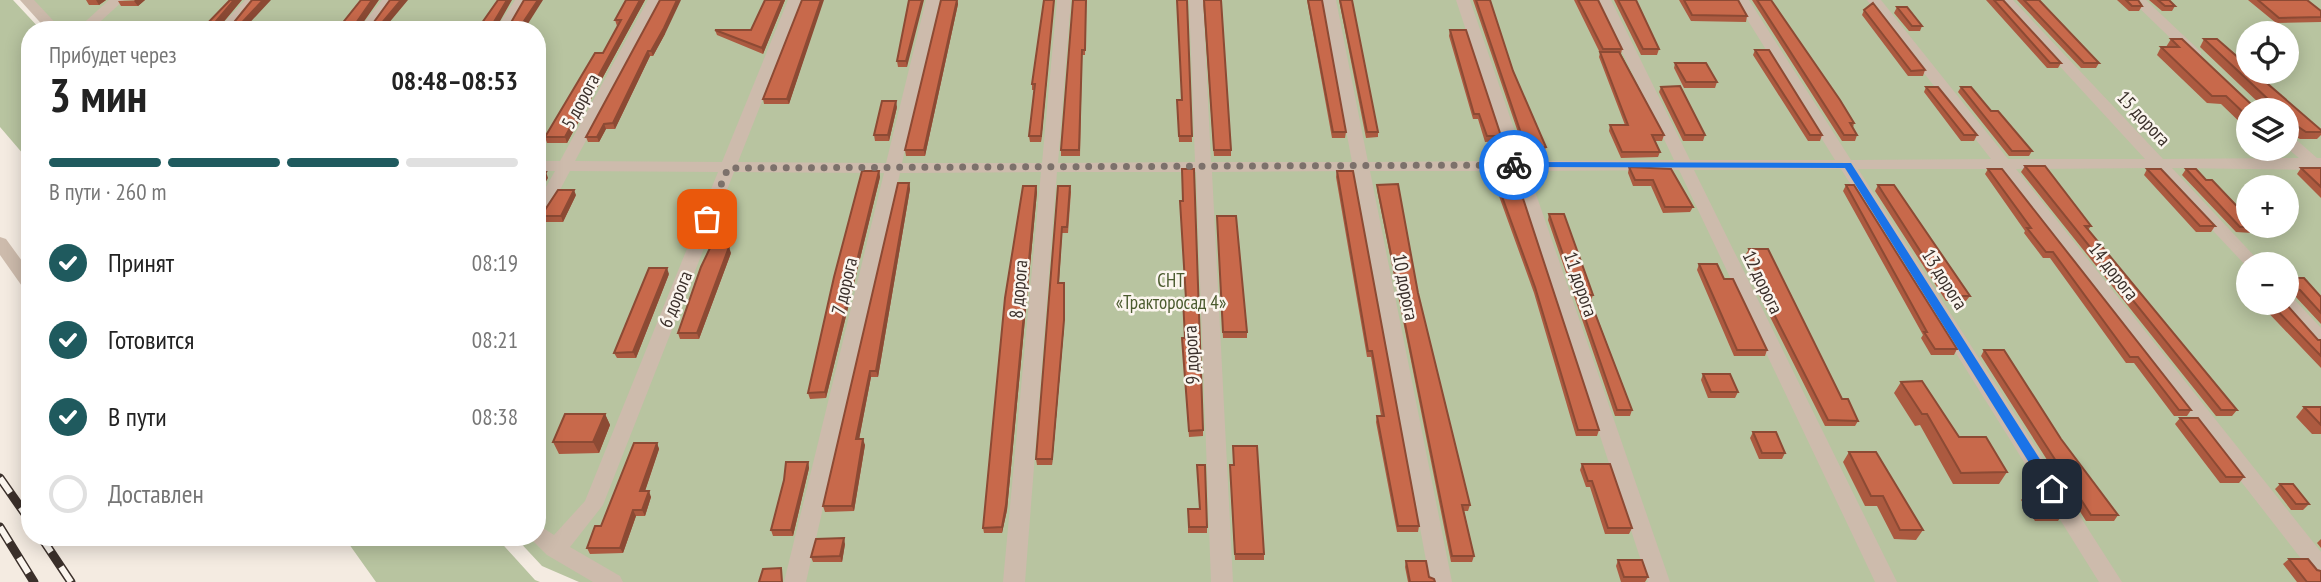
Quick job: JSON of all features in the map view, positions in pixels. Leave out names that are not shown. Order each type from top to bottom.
[{"type":"street","points":[[27,0],[47,21]]},
{"type":"street","points":[[93,21],[117,0]]},
{"type":"street","points":[[232,21],[252,0]]},
{"type":"street","points":[[372,21],[389,0]]},
{"type":"street","points":[[508,21],[523,0]]},
{"type":"street","name":"5 дорога","points":[[546,203],[655,0]]},
{"type":"street","name":"6 дорога","points":[[555,549],[593,505],[795,0]]},
{"type":"street","name":"7 дорога","points":[[795,582],[933,0]]},
{"type":"street","name":"8 дорога","points":[[1014,582],[1064,0]]},
{"type":"street","name":"9 дорога","points":[[1196,0],[1222,582]]},
{"type":"street","name":"10 дорога","points":[[1329,0],[1441,582]]},
{"type":"street","name":"11 дорога","points":[[1463,0],[1659,582]]},
{"type":"street","name":"12 дорога","points":[[1604,0],[1886,582]]},
{"type":"street","name":"13 дорога","points":[[1742,0],[2111,582]]},
{"type":"street","name":"14 дорога","points":[[1874,0],[2321,568]]},
{"type":"street","name":"15 дорога","points":[[2006,0],[2241,252]]},
{"type":"street","points":[[2137,0],[2207,64]]},
{"type":"street","points":[[2299,149],[2318,165]]},
{"type":"street","points":[[546,166],[894,168],[2158,163],[2318,165]]},
{"type":"street","points":[[0,243],[21,272]]},
{"type":"street","points":[[2299,315],[2321,339]]},
{"type":"street","points":[[546,541],[611,582]]},
{"type":"green space","points":[[0,0],[13,0],[33,21],[21,21],[21,152],[0,127]]},
{"type":"green space","name":"СНТ «Тракторосад 4»","points":[[21,0],[2321,0],[2321,582],[579,582],[542,566],[523,546],[546,546],[546,21],[41,21]]},
{"type":"green space","points":[[350,546],[504,546],[535,580],[540,582],[376,582]]},
{"type":"building","points":[[230,0],[234,0],[216,21],[210,21]]},
{"type":"building","points":[[252,0],[263,0],[243,21],[235,21]]},
{"type":"building","points":[[361,0],[372,0],[357,21],[344,21]]},
{"type":"building","points":[[390,0],[401,0],[384,21],[375,21]]},
{"type":"building","points":[[498,0],[507,0],[495,21],[483,21]]},
{"type":"building","points":[[524,0],[538,0],[524,21],[512,21]]},
{"type":"building","points":[[626,0],[640,0],[565,137],[546,137],[595,53],[603,53],[621,20],[615,20]]},
{"type":"building","points":[[660,0],[677,0],[651,51],[648,51],[613,123],[604,124],[597,137],[586,137]]},
{"type":"building","points":[[765,0],[782,0],[762,48],[715,30],[751,30]]},
{"type":"building","points":[[802,0],[821,0],[787,99],[763,99]]},
{"type":"building","points":[[909,0],[922,0],[906,61],[897,61]]},
{"type":"building","points":[[941,0],[957,0],[924,150],[905,150]]},
{"type":"building","points":[[1044,0],[1054,0],[1041,136],[1029,136],[1035,84],[1032,84]]},
{"type":"building","points":[[1073,0],[1086,0],[1079,150],[1061,150]]},
{"type":"building","points":[[1177,0],[1187,0],[1192,136],[1179,136],[1177,100],[1182,100]]},
{"type":"building","points":[[1204,0],[1221,0],[1231,150],[1214,150]]},
{"type":"building","points":[[1308,0],[1322,0],[1346,132],[1333,132]]},
{"type":"building","points":[[1340,0],[1352,0],[1378,132],[1367,132]]},
{"type":"building","points":[[1476,0],[1490,0],[1513,71],[1546,147],[1526,148]]},
{"type":"building","points":[[1578,0],[1598,0],[1622,49],[1603,49]]},
{"type":"building","points":[[1618,0],[1636,0],[1659,49],[1643,49]]},
{"type":"building","points":[[1684,0],[1738,0],[1747,16],[1692,15]]},
{"type":"building","points":[[1757,0],[1771,0],[1840,100],[1854,123],[1850,123],[1857,135],[1844,135]]},
{"type":"building","points":[[1994,0],[2003,0],[2061,63],[2050,63]]},
{"type":"building","points":[[2024,0],[2039,0],[2099,63],[2084,63]]},
{"type":"building","points":[[2126,0],[2138,0],[2142,6],[2132,6]]},
{"type":"building","points":[[2158,0],[2169,0],[2175,6],[2165,6]]},
{"type":"building","points":[[2258,0],[2307,0],[2321,11],[2321,17],[2279,18]]},
{"type":"building","points":[[1873,3],[1925,70],[1911,71],[1864,10]]},
{"type":"building","points":[[1897,7],[1907,7],[1922,26],[1912,26]]},
{"type":"building","points":[[1450,30],[1466,30],[1501,136],[1487,136],[1479,114],[1474,114]]},
{"type":"building","points":[[2171,39],[2182,39],[2245,98],[2236,98],[2236,106],[2226,96],[2212,96],[2161,47],[2179,47]]},
{"type":"building","points":[[2204,39],[2217,39],[2236,56],[2236,69]]},
{"type":"building","points":[[1755,50],[1769,50],[1822,135],[1810,135]]},
{"type":"building","points":[[1600,52],[1619,52],[1664,135],[1652,135],[1660,152],[1622,152],[1610,125],[1628,125]]},
{"type":"building","points":[[1675,63],[1706,63],[1717,82],[1686,82]]},
{"type":"building","points":[[2252,84],[2268,84],[2284,98],[2267,98]]},
{"type":"building","points":[[1680,86],[1705,135],[1685,135],[1661,87]]},
{"type":"building","points":[[1926,87],[1938,87],[1977,135],[1964,135]]},
{"type":"building","points":[[1961,87],[1971,87],[1991,111],[1998,111],[2032,151],[2012,151]]},
{"type":"building","points":[[882,101],[896,101],[888,135],[874,135]]},
{"type":"building","points":[[2299,111],[2321,130],[2306,132],[2299,127]]},
{"type":"building","points":[[2025,166],[2045,166],[2091,226],[2085,226],[2237,410],[2221,410]]},
{"type":"building","points":[[1629,167],[1671,169],[1693,207],[1665,207],[1653,180],[1635,180]]},
{"type":"building","points":[[1513,168],[1599,430],[1578,430],[1535,287],[1492,169]]},
{"type":"building","points":[[2301,168],[2321,168],[2321,187]]},
{"type":"building","points":[[1182,169],[1194,169],[1203,430],[1189,431],[1182,338],[1185,338],[1183,299],[1186,299],[1180,201],[1183,201]]},
{"type":"building","points":[[1988,169],[2002,169],[2191,410],[2179,410],[2138,357],[2130,357],[2053,252],[2046,252],[2027,228],[2031,228]]},
{"type":"building","points":[[2147,169],[2161,169],[2215,226],[2200,226]]},
{"type":"building","points":[[2186,169],[2196,169],[2206,180],[2212,180],[2236,205],[2236,223]]},
{"type":"building","points":[[862,171],[879,171],[825,392],[808,393],[834,277]]},
{"type":"building","points":[[1337,171],[1353,171],[1419,526],[1398,526],[1377,416],[1384,416],[1372,351],[1368,351]]},
{"type":"building","points":[[898,183],[909,183],[876,371],[870,371],[856,439],[863,439],[852,506],[823,506]]},
{"type":"building","points":[[1398,184],[1418,293],[1470,505],[1462,505],[1474,556],[1452,556],[1377,185]]},
{"type":"building","points":[[1846,185],[1854,185],[1957,349],[1935,349]]},
{"type":"building","points":[[1878,185],[1894,185],[1970,296],[1949,296]]},
{"type":"building","points":[[1023,186],[1036,186],[1006,505],[1002,527],[983,528],[1005,298]]},
{"type":"building","points":[[1058,186],[1070,186],[1067,227],[1062,227],[1058,283],[1064,283],[1064,320],[1052,459],[1036,459]]},
{"type":"building","points":[[558,190],[574,190],[561,216],[546,216],[546,208]]},
{"type":"building","points":[[1549,214],[1564,214],[1593,295],[1588,295],[1632,410],[1617,410]]},
{"type":"building","points":[[1217,216],[1236,216],[1247,332],[1223,332]]},
{"type":"building","points":[[729,247],[697,333],[678,333],[710,248]]},
{"type":"building","points":[[1749,249],[1768,249],[1842,399],[1848,399],[1858,421],[1828,420],[1756,279],[1764,279]]},
{"type":"building","points":[[1699,264],[1717,264],[1724,279],[1733,279],[1767,350],[1737,350]]},
{"type":"building","points":[[649,268],[667,268],[633,352],[614,353]]},
{"type":"building","points":[[2299,278],[2304,278],[2321,297],[2321,313],[2300,290]]},
{"type":"building","points":[[2282,315],[2296,315],[2318,340],[2321,340],[2321,356]]},
{"type":"building","points":[[1984,350],[2004,350],[2061,439],[2118,515],[2091,515]]},
{"type":"building","points":[[1703,374],[1730,374],[1738,392],[1711,392]]},
{"type":"building","points":[[1922,381],[1959,437],[1986,437],[2007,472],[1961,473],[1927,414],[1922,414],[1901,382]]},
{"type":"building","points":[[2304,407],[2321,407],[2321,425]]},
{"type":"building","points":[[565,414],[605,414],[593,442],[553,442]]},
{"type":"building","points":[[2180,418],[2198,418],[2244,477],[2226,477]]},
{"type":"building","points":[[1753,432],[1776,432],[1785,453],[1762,453]]},
{"type":"building","points":[[634,443],[657,443],[640,491],[649,491],[642,510],[633,510],[620,548],[587,548],[595,526],[601,526]]},
{"type":"building","points":[[1233,446],[1257,446],[1264,554],[1235,554],[1230,465],[1234,465]]},
{"type":"building","points":[[1849,452],[1876,452],[1923,530],[1900,530],[1883,496],[1871,496]]},
{"type":"building","points":[[786,462],[808,462],[791,530],[771,530],[784,480]]},
{"type":"building","points":[[1582,464],[1610,464],[1632,528],[1608,528],[1592,481],[1588,481]]},
{"type":"building","points":[[1197,465],[1205,465],[1207,527],[1189,527],[1188,509],[1200,509]]},
{"type":"building","points":[[2280,484],[2293,484],[2309,504],[2296,504]]},
{"type":"building","points":[[2026,494],[2049,494],[2062,515],[2039,516]]},
{"type":"building","points":[[844,538],[840,556],[811,557],[816,539]]},
{"type":"building","points":[[2289,559],[2308,559],[2321,571],[2321,582],[2307,582]]},
{"type":"building","points":[[1618,560],[1642,560],[1648,577],[1624,577]]},
{"type":"building","points":[[1406,561],[1426,561],[1429,577],[1435,582],[1410,582]]},
{"type":"building","points":[[781,568],[782,582],[759,582],[763,569]]},
{"type":"railway","points":[[0,478],[21,508]]},
{"type":"railway","points":[[0,527],[34,582]]},
{"type":"railway","points":[[47,546],[71,582]]},
{"type":"way so far","points":[[707,219],[728,168],[1514,165]]},
{"type":"route","points":[[1514,165],[1848,165],[2052,489]]}]
